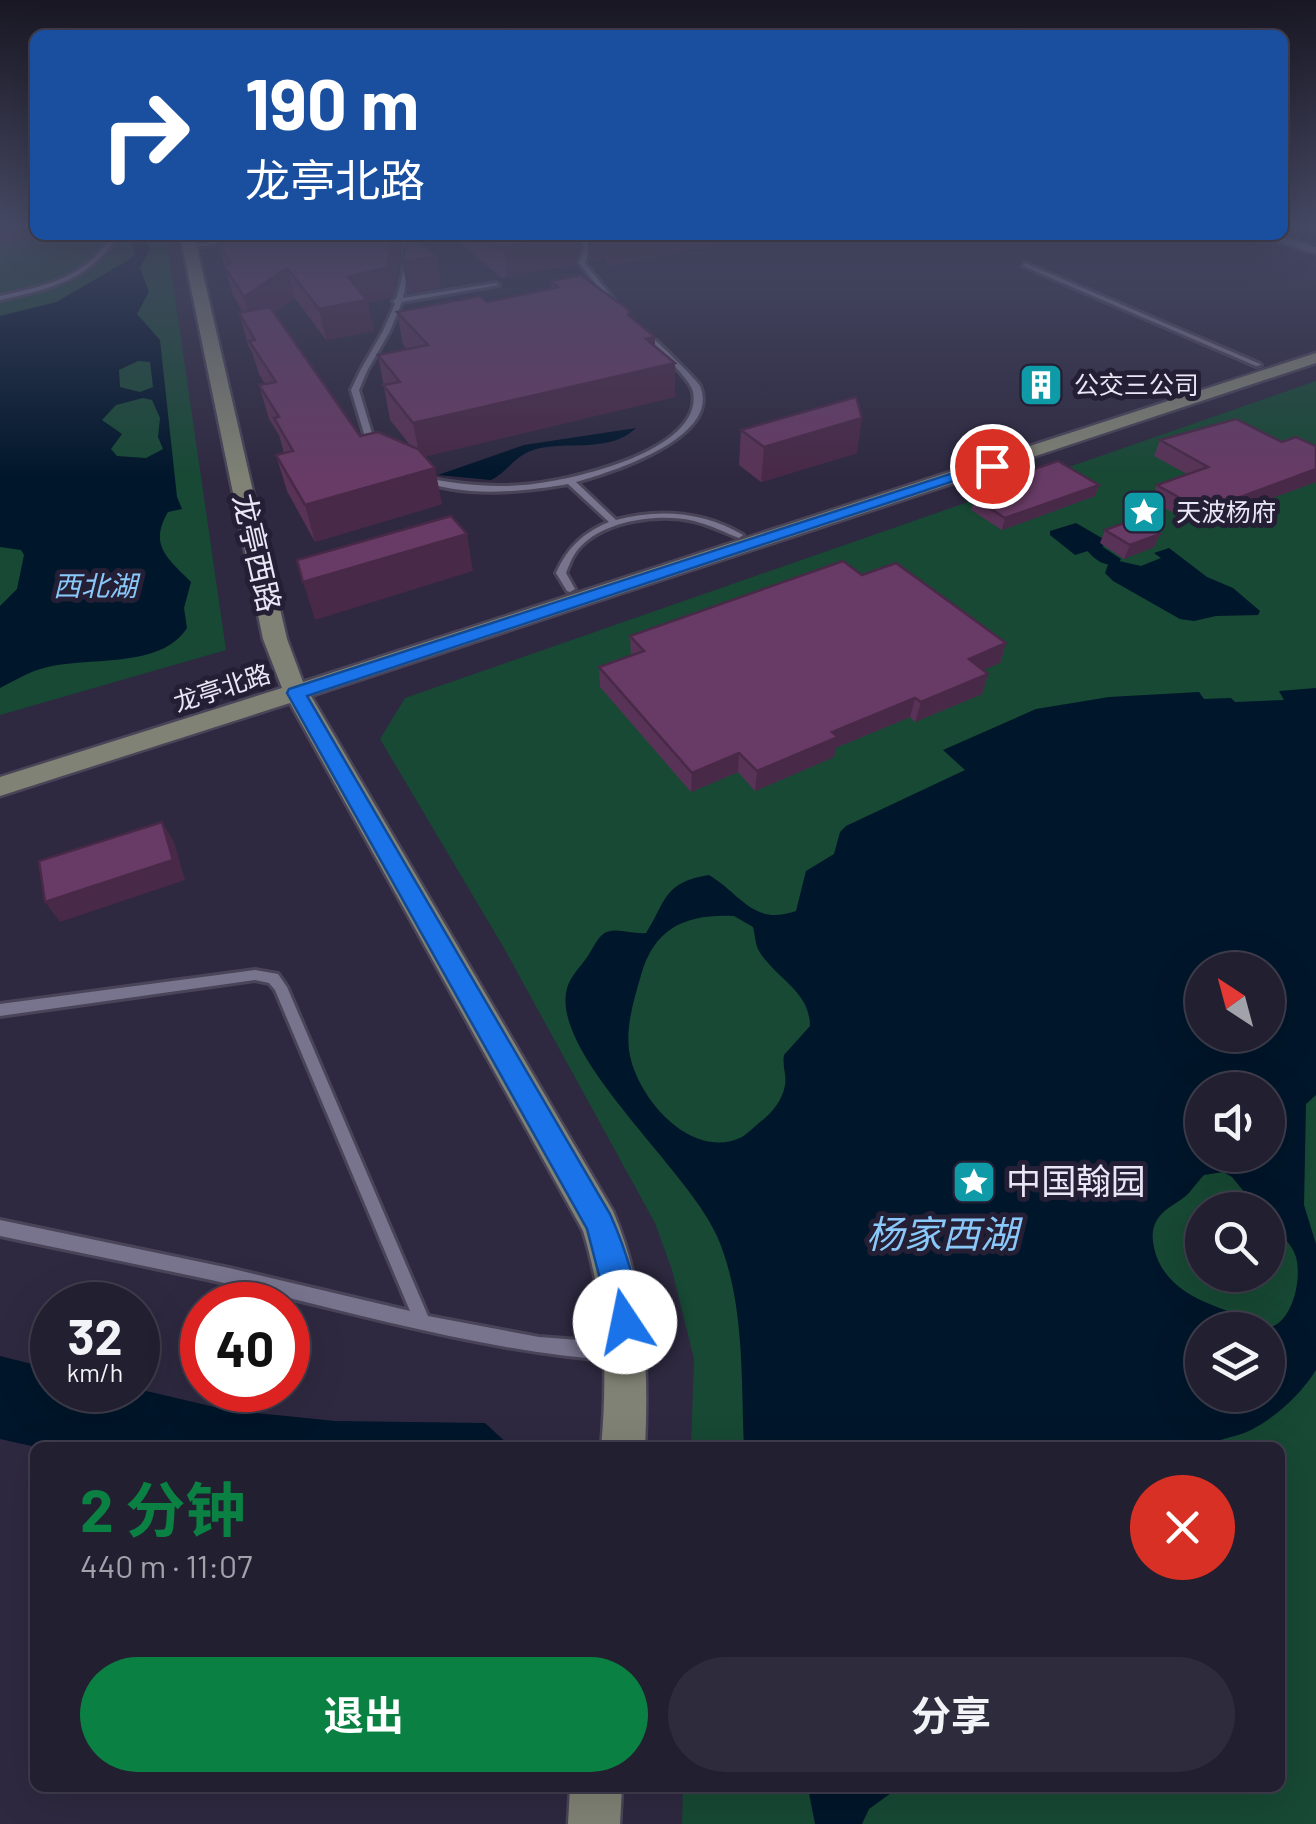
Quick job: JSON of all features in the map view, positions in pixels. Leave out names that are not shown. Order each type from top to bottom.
[{"type":"main road","name":"龙亭西路","points":[[203,309],[266,601],[292,686],[600,1224],[618,1282],[628,1352],[623,1442]]},
{"type":"main road","name":"龙亭北路","points":[[0,787],[570,590],[1316,347]]},
{"type":"main road","name":"龙亭北路","points":[[0,768],[292,686],[1316,358]]},
{"type":"main road","points":[[594,1824],[596,1792]]},
{"type":"lane","points":[[386,462],[373,448],[364,429],[355,390],[384,338],[393,309]]},
{"type":"lane","points":[[1127,309],[1258,366]]},
{"type":"lane","points":[[417,478],[482,487],[526,488],[606,470],[667,443],[692,423],[700,409],[696,386],[638,327]]},
{"type":"lane","points":[[570,481],[616,524]]},
{"type":"lane","points":[[570,590],[562,573],[567,554],[588,536],[616,524],[649,516],[676,516],[712,523],[739,535]]},
{"type":"lane","points":[[0,1010],[255,975],[272,978],[280,987],[423,1322]]},
{"type":"lane","points":[[0,1228],[565,1351],[628,1352]]},
{"type":"green space","name":"西北湖","points":[[0,309],[177,309],[226,650],[0,715]]},
{"type":"green space","name":"中国翰园","points":[[1316,381],[1316,1824],[682,1824],[683,1792],[1285,1792],[1285,1442],[691,1442],[694,1359],[672,1270],[655,1223],[504,948],[380,739],[405,698]]},
{"type":"water","name":"西北湖","points":[[28,309],[140,309],[137,314],[160,340],[177,497],[182,509],[168,512],[160,542],[168,558],[191,582],[184,608],[187,628],[159,650],[141,656],[44,668],[0,688],[0,606],[17,589],[24,555],[21,550],[0,547],[0,316]],"holes":[[[138,361],[150,362],[153,387],[140,392],[120,387],[119,370]],[[143,398],[152,400],[160,418],[158,437],[163,449],[146,458],[117,456],[111,449],[122,434],[102,420],[116,405]]]},
{"type":"water","points":[[636,428],[602,444],[536,449],[491,480],[438,475],[524,445]]},
{"type":"water","points":[[1076,523],[1107,541],[1101,543],[1104,546],[1075,555],[1050,535],[1050,531]]},
{"type":"water","points":[[1169,548],[1207,577],[1233,588],[1260,611],[1258,615],[1180,619],[1105,573],[1110,559],[1141,566],[1161,558],[1154,553]]},
{"type":"water","name":"杨家西湖","points":[[1316,688],[1316,1095],[1306,1104],[1304,1205],[1316,1244],[1316,1370],[1285,1405],[1285,1316],[1294,1298],[1298,1266],[1285,1240],[1285,1192],[1244,1192],[1223,1172],[1204,1175],[1190,1192],[1165,1210],[1154,1226],[1153,1236],[1156,1255],[1175,1284],[1204,1302],[1231,1312],[1185,1312],[1185,1412],[1278,1412],[1251,1430],[1217,1442],[744,1442],[737,1313],[717,1236],[702,1210],[581,1050],[568,1020],[569,983],[602,935],[612,931],[646,933],[674,888],[694,878],[709,875],[749,906],[769,915],[796,911],[806,871],[834,854],[840,832],[846,826],[965,770],[943,750],[1036,709],[1109,697],[1199,692],[1204,699],[1231,698],[1235,702],[1284,700],[1279,691]],"holes":[[[717,916],[734,916],[753,927],[759,951],[798,994],[810,1026],[784,1055],[782,1096],[764,1119],[742,1137],[723,1142],[704,1140],[685,1133],[669,1120],[642,1087],[633,1068],[628,1040],[636,994],[655,945],[675,927]]]},
{"type":"water","points":[[0,1356],[30,1364],[30,1412],[160,1412],[160,1394],[180,1399],[180,1412],[247,1412],[335,1421],[485,1423],[506,1442],[30,1442],[30,1446],[0,1439]]},
{"type":"water","points":[[809,1792],[892,1792],[869,1809],[862,1824],[815,1824]]},
{"type":"building","points":[[271,309],[360,436],[378,432],[418,449],[435,468],[305,505],[276,455],[293,451],[274,418],[279,417],[259,385],[276,382],[249,341],[255,340],[239,313]]},
{"type":"building","points":[[627,309],[628,315],[655,337],[646,339],[675,363],[413,423],[383,385],[400,382],[378,355],[428,345],[397,312]]},
{"type":"building","points":[[856,397],[862,418],[764,447],[741,430]]},
{"type":"building","points":[[1236,419],[1282,442],[1296,437],[1316,446],[1316,469],[1203,511],[1157,485],[1208,467],[1160,440]]},
{"type":"building","points":[[1058,461],[1099,485],[1005,518],[974,498],[987,494],[978,488]]},
{"type":"building","points":[[451,516],[467,534],[303,582],[297,560]]},
{"type":"building","points":[[1135,519],[1160,534],[1130,545],[1105,530]]},
{"type":"building","points":[[843,561],[862,575],[896,563],[1006,643],[969,659],[988,674],[832,732],[838,737],[757,771],[739,753],[692,773],[599,667],[644,651],[630,636]]},
{"type":"building","points":[[162,822],[173,860],[45,902],[39,861]]},
{"type":"waterway","points":[[1097,549],[1110,559]]},
{"type":"place","name":"公交三公司","points":[[1041,385]]},
{"type":"place","name":"天波杨府","points":[[1144,512]]},
{"type":"place","name":"中国翰园","points":[[974,1182]]},
{"type":"route","points":[[625,1322],[612,1257],[600,1224],[296,693],[992,466]]}]
